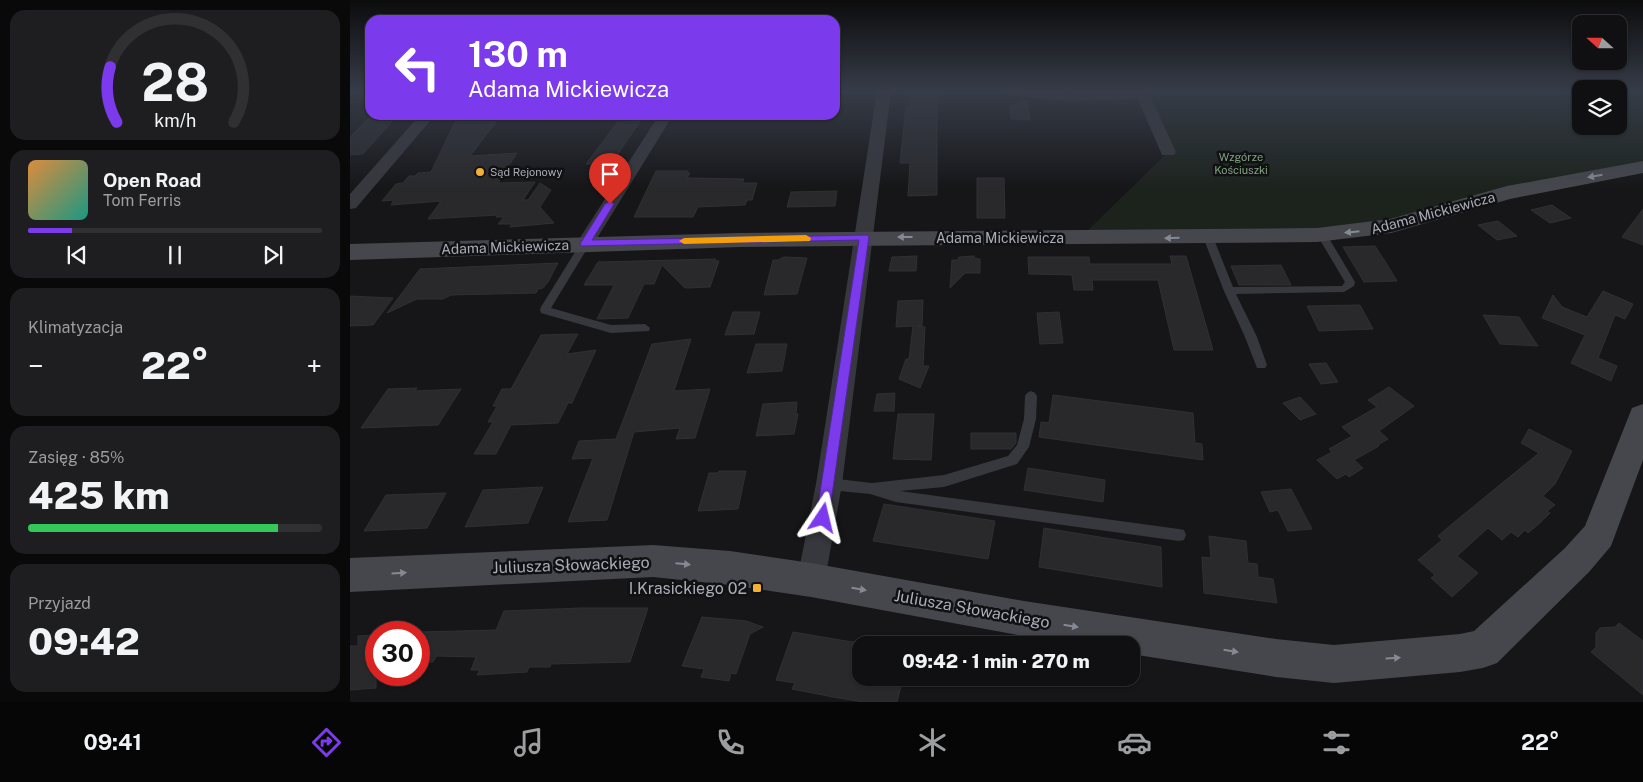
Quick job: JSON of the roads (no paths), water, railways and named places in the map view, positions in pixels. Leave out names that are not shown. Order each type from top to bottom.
[{"type":"street","points":[[350,204],[420,124]]},
{"type":"street","points":[[585,244],[660,124]]},
{"type":"street","points":[[811,580],[829,484],[879,124]]},
{"type":"street","points":[[1156,124],[1168,152]]},
{"type":"street","name":"Adama Mickiewicza","points":[[350,252],[864,237],[1208,237],[1322,235],[1391,226],[1507,193],[1643,167]]},
{"type":"street","name":"Juliusza Słowackiego","points":[[350,575],[653,561],[730,568],[811,580],[1024,619],[1276,658],[1334,664],[1460,653],[1483,649],[1577,560],[1599,535],[1614,491],[1638,435],[1643,416]]},
{"type":"lane","points":[[1229,291],[1344,289],[1349,286],[1350,282],[1322,235]]},
{"type":"lane","points":[[1208,237],[1261,365]]},
{"type":"lane","points":[[585,244],[545,310],[610,329],[644,328]]},
{"type":"lane","points":[[829,484],[870,488],[944,481],[1012,460],[1023,447],[1030,419],[1031,396]]},
{"type":"lane","points":[[870,488],[896,496],[1179,535]]},
{"type":"place","name":"Sąd Rejonowy","points":[[480,172]]},
{"type":"place","name":"I.Krasickiego 02","points":[[757,588]]},
{"type":"park label","name":"Wzgórze Kościuszki","points":[[1241,163]]}]
